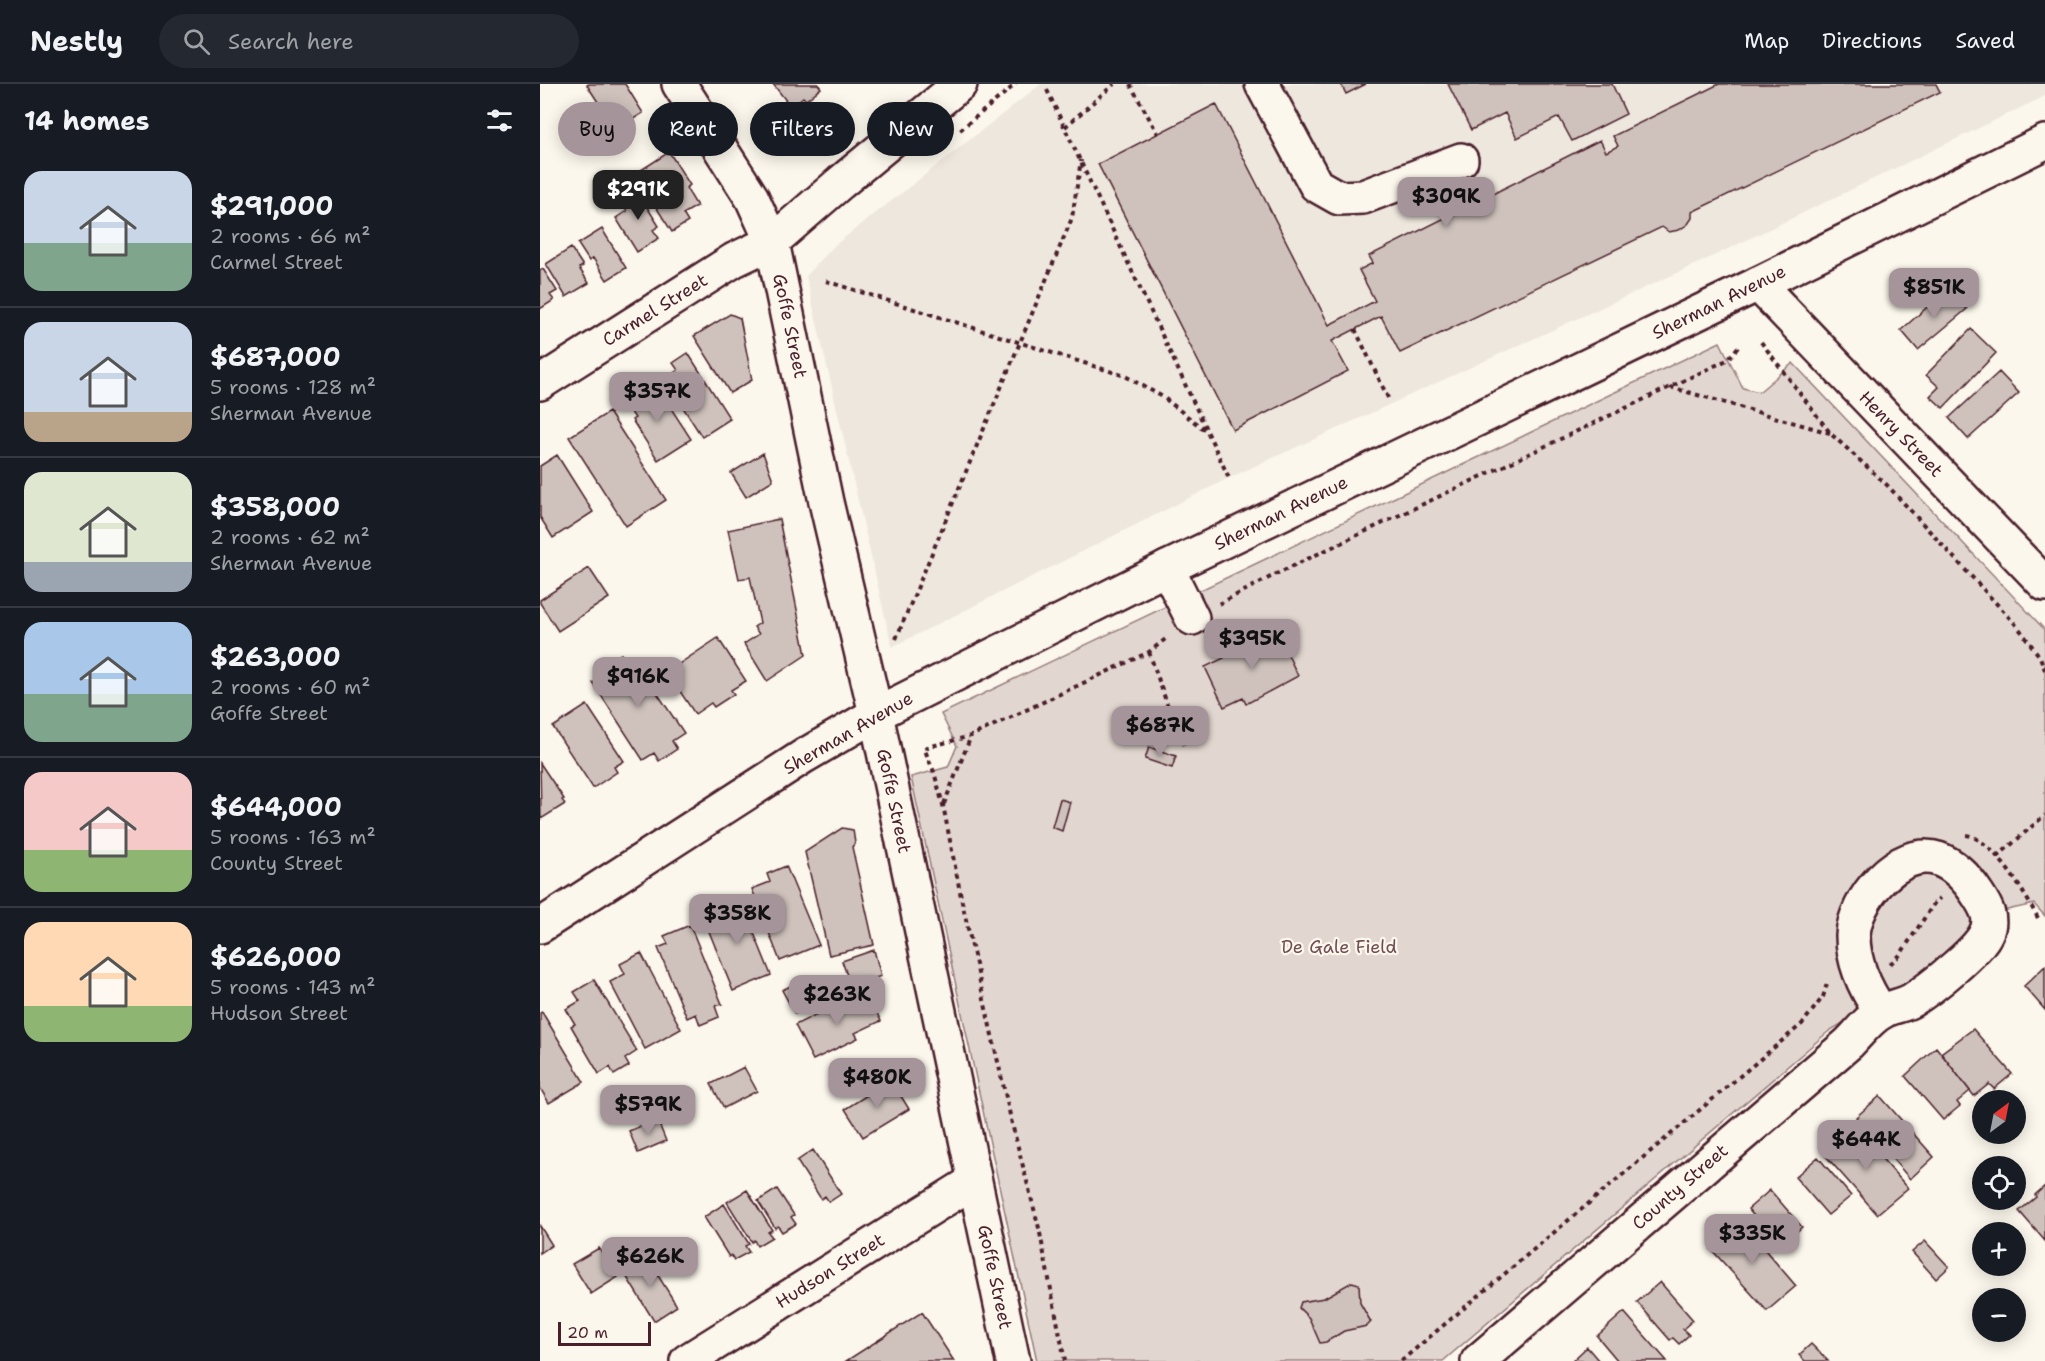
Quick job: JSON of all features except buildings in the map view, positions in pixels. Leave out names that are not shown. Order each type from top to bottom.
[{"type":"main road","name":"Goffe Street","points":[[679,84],[752,198],[772,242],[826,502],[876,714],[1013,1361]]},
{"type":"main road","name":"Carmel Street","points":[[540,383],[734,260],[772,242],[960,84]]},
{"type":"main road","points":[[1262,84],[1316,185],[1339,198],[1362,197],[1461,159]]},
{"type":"main road","name":"Sherman Avenue","points":[[540,926],[804,756],[876,714],[1167,567],[1758,284],[2045,142]]},
{"type":"main road","name":"Henry Street","points":[[1758,284],[2045,584]]},
{"type":"main road","points":[[1167,567],[1192,618]]},
{"type":"main road","name":"County Street","points":[[1478,1361],[1849,1043],[1881,1012],[1911,1001],[1977,947],[1987,933],[1989,922],[1987,908],[1953,867],[1938,859],[1920,857],[1905,862],[1892,871],[1874,886],[1864,899],[1856,918],[1853,936],[1856,959],[1864,982],[1881,1012]]},
{"type":"main road","name":"Hudson Street","points":[[687,1361],[974,1180]]},
{"type":"path","points":[[1065,127],[1114,84]]},
{"type":"path","points":[[1130,84],[1158,134]]},
{"type":"path","points":[[1047,90],[1229,478]]},
{"type":"path","points":[[896,639],[1072,218],[1080,160]]},
{"type":"path","points":[[826,281],[1125,376],[1142,383],[1163,397],[1208,433]]},
{"type":"path","points":[[1355,329],[1389,400]]},
{"type":"path","points":[[1761,342],[1831,434],[1887,486],[2018,627],[2040,657],[2045,670]]},
{"type":"path","points":[[1065,1361],[1039,1228],[1012,1124],[962,902],[943,805],[934,772],[924,748],[971,736],[1149,652],[1192,618],[1284,570],[1727,360],[1739,346]]},
{"type":"path","points":[[1669,387],[1831,434]]},
{"type":"path","points":[[1149,652],[1175,727],[1184,745]]},
{"type":"path","points":[[943,805],[971,736]]},
{"type":"path","points":[[1401,1361],[1802,1024],[1823,997],[1829,975]]},
{"type":"shaded area","points":[[1041,84],[2045,84],[2045,96],[1703,261],[1229,478],[892,647],[806,276],[835,245],[949,156],[954,156],[954,152]]},
{"type":"green space","name":"De Gale Field","points":[[1720,342],[1743,388],[1759,392],[1793,363],[2045,630],[2045,916],[2034,904],[2007,910],[1968,936],[1919,978],[1829,1031],[1443,1361],[1037,1361],[911,777],[948,767],[957,746],[941,714]]}]
